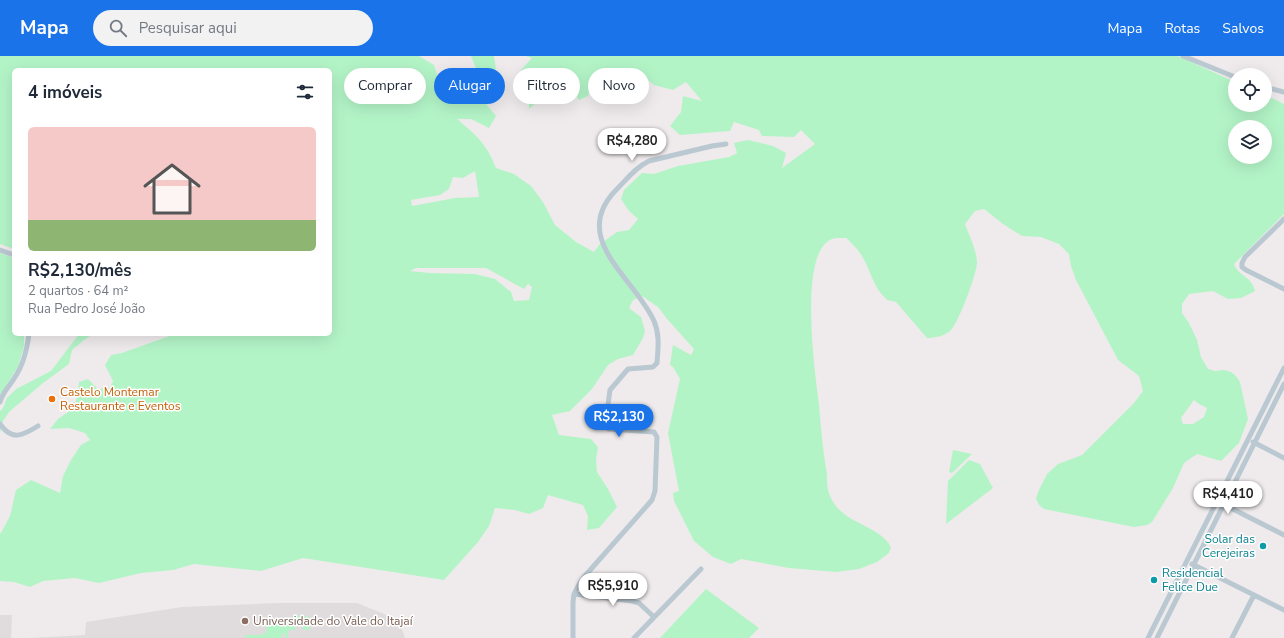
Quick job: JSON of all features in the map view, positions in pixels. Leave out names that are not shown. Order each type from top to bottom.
[{"type":"street","points":[[1183,56],[1192,57],[1228,74]]},
{"type":"street","points":[[1272,88],[1284,92]]},
{"type":"street","points":[[573,638],[573,602],[574,594],[577,588],[584,577],[652,500],[655,492],[656,434],[654,432],[609,429],[605,427],[610,390],[628,369],[632,367],[653,367],[656,365],[659,338],[653,320],[646,308],[601,242],[599,234],[604,206],[610,196],[641,165],[649,161],[726,144]]},
{"type":"street","points":[[1284,219],[1245,257],[1242,267],[1284,289]]},
{"type":"street","points":[[0,250],[12,254]]},
{"type":"street","points":[[0,402],[4,392],[15,377],[22,363],[26,352],[29,336]]},
{"type":"street","points":[[1148,638],[1283,371]]},
{"type":"street","points":[[1157,638],[1284,384]]},
{"type":"street","points":[[0,424],[12,435],[19,436],[38,426]]},
{"type":"street","points":[[1248,439],[1284,458]]},
{"type":"street","points":[[1217,501],[1284,535]]},
{"type":"street","points":[[1186,561],[1284,610]]},
{"type":"street","points":[[634,638],[701,568]]},
{"type":"street","points":[[574,594],[639,603],[654,617]]},
{"type":"street","points":[[1232,638],[1254,595]]},
{"type":"street","points":[[1154,624],[1162,628]]},
{"type":"shaded area","name":"Universidade do Vale do Itajaí","points":[[277,603],[357,603],[399,620],[405,638],[29,638],[85,635],[86,622],[182,607]]},
{"type":"shaded area","points":[[0,615],[12,615],[11,638],[0,638]]},
{"type":"green space","points":[[0,56],[419,56],[434,65],[434,104],[486,104],[496,116],[489,128],[471,119],[457,119],[485,146],[496,168],[514,174],[531,186],[543,202],[555,225],[576,242],[594,252],[600,244],[617,232],[629,230],[638,219],[629,211],[621,199],[624,190],[642,173],[654,174],[678,166],[729,157],[737,153],[734,143],[748,140],[773,146],[786,153],[782,168],[815,144],[801,130],[794,137],[762,136],[759,130],[734,122],[730,131],[680,135],[670,126],[681,112],[683,96],[702,101],[686,82],[673,90],[654,85],[649,81],[649,68],[588,68],[588,96],[580,100],[580,68],[523,68],[532,58],[526,56],[1178,56],[1228,79],[1228,112],[1272,112],[1272,98],[1284,104],[1284,214],[1234,264],[1236,269],[1251,282],[1255,291],[1241,298],[1228,299],[1213,291],[1189,294],[1182,304],[1182,313],[1189,323],[1197,340],[1201,357],[1208,369],[1231,372],[1240,382],[1248,419],[1239,443],[1221,461],[1197,454],[1184,463],[1173,488],[1152,522],[1147,525],[1134,527],[1044,509],[1039,505],[1036,499],[1047,474],[1058,464],[1082,455],[1134,403],[1143,391],[1139,376],[1118,360],[1076,280],[1069,254],[1059,244],[1041,237],[1022,236],[1003,224],[984,209],[975,211],[965,224],[974,248],[977,263],[974,277],[958,319],[950,331],[933,338],[927,338],[896,302],[887,300],[880,292],[861,255],[848,239],[840,238],[826,243],[817,259],[812,282],[812,339],[828,491],[836,506],[843,513],[851,519],[878,533],[891,547],[889,553],[877,562],[859,569],[836,572],[789,568],[741,559],[731,564],[713,557],[694,541],[674,501],[673,493],[679,491],[668,433],[680,379],[673,367],[670,365],[673,345],[691,355],[694,349],[658,307],[642,296],[633,300],[629,308],[641,317],[645,331],[643,338],[633,355],[618,359],[608,365],[592,389],[570,411],[552,415],[559,435],[591,439],[598,447],[596,459],[597,472],[617,507],[599,528],[587,530],[588,516],[583,505],[548,495],[543,508],[529,514],[515,510],[495,508],[489,526],[478,542],[444,580],[303,558],[261,571],[194,564],[173,570],[141,573],[99,583],[75,578],[43,581],[30,587],[14,582],[0,581],[0,533],[10,516],[16,490],[31,480],[60,493],[63,476],[71,460],[81,445],[90,440],[85,433],[69,428],[50,429],[58,419],[74,408],[79,382],[88,379],[98,389],[110,388],[113,381],[105,365],[111,355],[122,353],[169,336],[332,336],[332,68],[12,68],[12,248],[0,244]],"holes":[[[475,171],[479,197],[455,198],[412,206],[411,200],[440,195],[449,189],[453,177],[463,178]],[[416,268],[486,268],[524,289],[528,284],[532,287],[529,300],[514,301],[511,292],[495,279],[475,274],[410,271]],[[1194,400],[1207,408],[1204,417],[1193,424],[1183,424],[1181,418]]]},
{"type":"green space","points":[[471,56],[494,56],[496,68],[476,68]]},
{"type":"green space","points":[[529,104],[535,104],[529,109]]},
{"type":"green space","points":[[0,253],[12,257],[12,336],[24,336],[24,346],[18,367],[0,395]]},
{"type":"green space","points":[[77,336],[90,336],[72,350],[69,364],[43,383],[9,412],[3,421],[0,433],[0,411],[3,408],[7,398],[16,389],[51,371]]},
{"type":"green space","points":[[953,450],[972,454],[952,473],[949,472]]},
{"type":"green space","points":[[969,460],[980,464],[993,488],[946,524],[948,481]]},
{"type":"green space","points":[[706,589],[759,628],[749,638],[660,638]]},
{"type":"green space","points":[[297,615],[309,617],[310,630],[303,629],[302,625],[299,624],[295,626],[295,630],[288,630],[288,638],[285,638],[285,633],[282,634],[283,636],[280,638],[245,638],[245,635],[263,635],[263,633],[267,633],[266,626],[254,626],[254,623],[279,624]]},
{"type":"place","name":"Castelo Montemar Restaurante e Eventos","points":[[52,399]]},
{"type":"place","name":"Solar das Cerejeiras","points":[[1263,546]]},
{"type":"place","name":"Residencial Felice Due","points":[[1154,580]]},
{"type":"place","name":"Universidade do Vale do Itajaí","points":[[245,621]]}]
